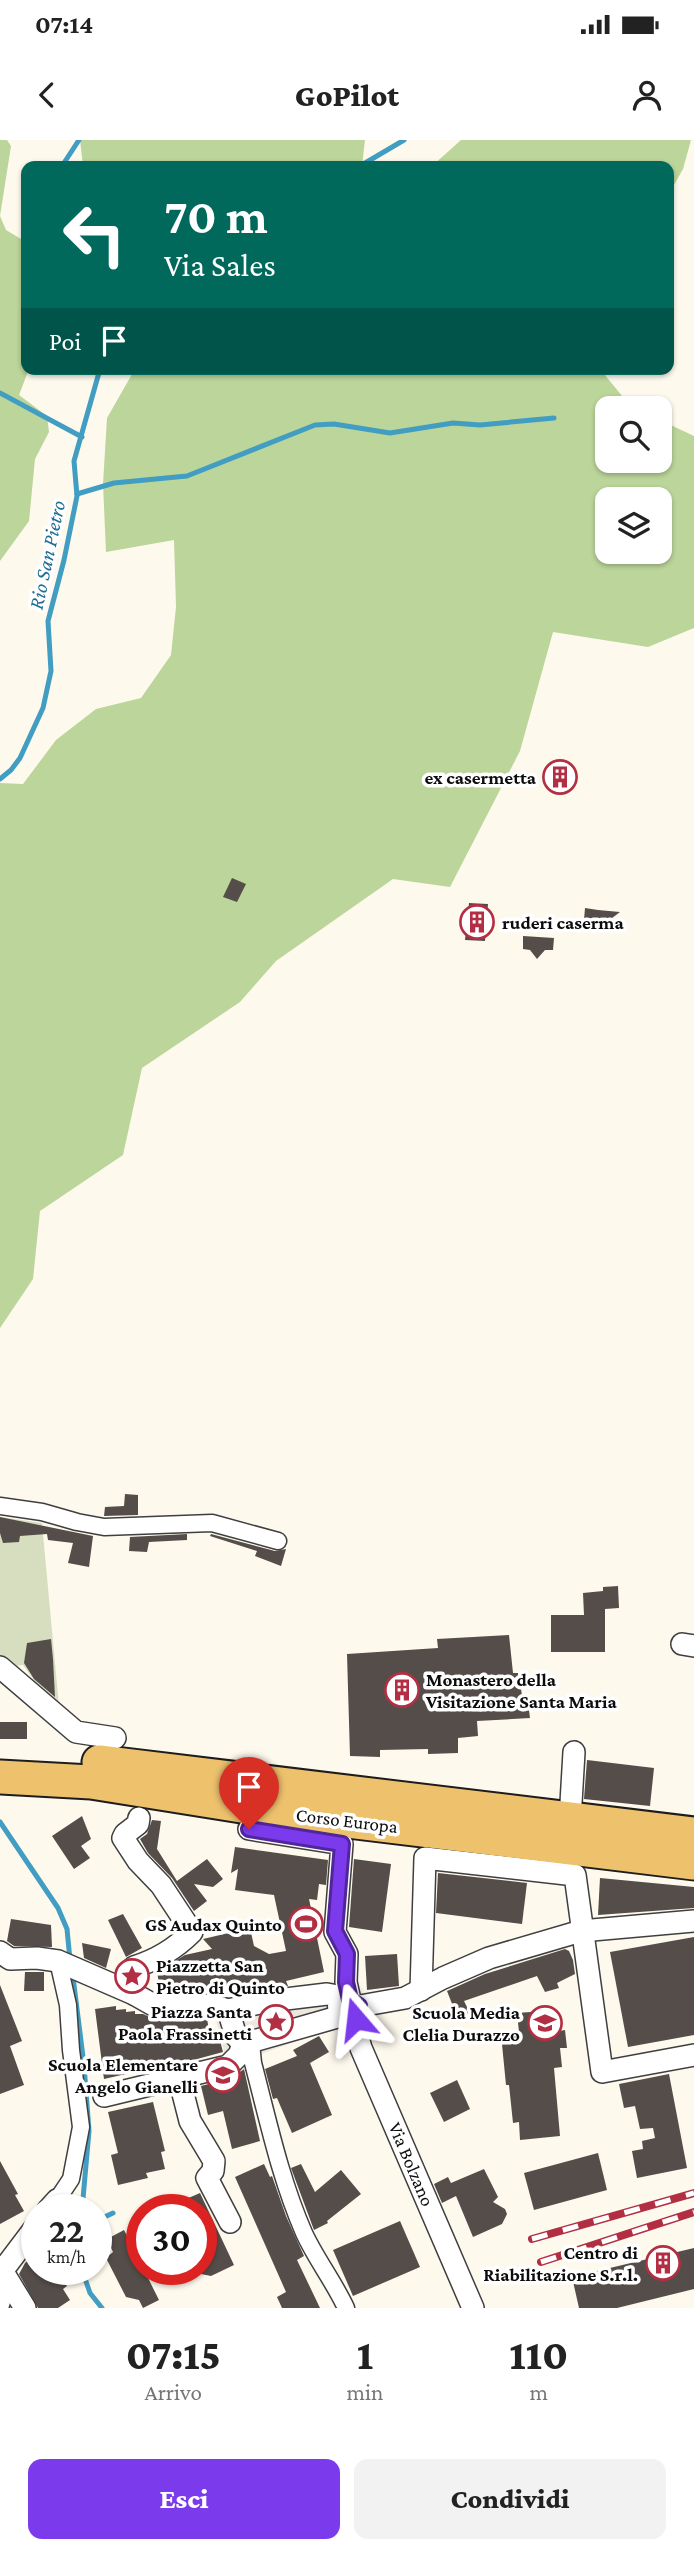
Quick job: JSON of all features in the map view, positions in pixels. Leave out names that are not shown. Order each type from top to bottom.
[{"type":"main road","name":"Corso Europa","points":[[0,1755],[99,1762],[694,1834]]},
{"type":"main road","name":"Corso Europa","points":[[0,1777],[90,1782],[298,1815],[694,1863]]},
{"type":"street","points":[[0,1506],[42,1512],[104,1527],[212,1524],[278,1541]]},
{"type":"street","points":[[0,1667],[76,1732],[115,1738]]},
{"type":"street","points":[[570,1820],[574,1752]]},
{"type":"street","points":[[134,1993],[134,1967],[174,1949],[192,1932],[161,1885],[138,1861],[123,1838],[138,1824],[139,1818]]},
{"type":"street","name":"Via Bolzano","points":[[249,1829],[342,1844],[335,1931],[347,1954],[349,2009],[361,2048],[474,2308]]},
{"type":"street","points":[[421,1990],[425,1858],[575,1875],[602,2072],[694,2055]]},
{"type":"street","points":[[104,2096],[228,2066],[247,2043],[349,2009],[405,1998],[489,1958],[581,1931],[694,1921]]},
{"type":"street","points":[[0,1952],[10,1959],[37,1958],[58,1961],[134,1993],[156,2007],[220,2007],[327,1994],[338,1996],[349,2009]]},
{"type":"street","points":[[58,1961],[68,2005],[71,2050],[82,2127],[71,2179],[61,2194]]},
{"type":"street","points":[[220,2007],[236,2036],[247,2043],[283,2180],[305,2235],[346,2308]]},
{"type":"street","points":[[179,2078],[190,2121],[214,2161],[213,2172],[207,2178],[230,2222]]},
{"type":"street","points":[[0,2308],[2,2273],[21,2247]]},
{"type":"street","points":[[2,2273],[25,2308]]},
{"type":"green space","points":[[0,140],[7,140],[11,146],[0,216]]},
{"type":"green space","points":[[80,140],[365,140],[363,161],[82,161]]},
{"type":"green space","points":[[461,140],[691,140],[683,169],[674,185],[674,161],[438,161]]},
{"type":"green space","points":[[0,216],[6,230],[21,239],[21,375],[27,375],[19,395],[47,416],[49,432],[35,459],[29,521],[0,561]]},
{"type":"green space","points":[[132,375],[605,375],[622,396],[595,396],[595,473],[672,473],[672,426],[694,436],[694,628],[648,647],[553,632],[520,751],[450,887],[393,879],[276,961],[240,1002],[142,1068],[123,1155],[40,1211],[33,1279],[0,1328],[0,783],[23,784],[56,740],[96,709],[141,698],[171,655],[176,607],[174,540],[106,552],[103,484],[107,418]]},
{"type":"green space","points":[[0,1517],[42,1523],[59,1706],[49,1701],[23,1665],[6,1667],[0,1659]]},
{"type":"shaded area","name":"Piazza Santa Paola Frassinetti","points":[[336,1986],[336,2027],[228,2066],[212,2005]]},
{"type":"building","points":[[232,878],[246,884],[237,902],[223,897]]},
{"type":"building","name":"ruderi caserma","points":[[469,903],[488,904],[485,941],[465,940]]},
{"type":"building","points":[[585,908],[620,912],[599,928],[584,920]]},
{"type":"building","points":[[523,936],[554,938],[553,950],[545,950],[537,959],[530,950],[523,949]]},
{"type":"building","points":[[125,1494],[138,1495],[138,1515],[104,1516],[105,1507],[124,1506]]},
{"type":"building","points":[[0,1517],[93,1536],[89,1567],[68,1563],[73,1543],[48,1540],[47,1534],[20,1536],[19,1542],[3,1543]]},
{"type":"building","points":[[187,1534],[187,1540],[149,1542],[147,1552],[129,1551],[130,1537]]},
{"type":"building","points":[[211,1534],[275,1551],[286,1549],[281,1566],[255,1556],[257,1551],[210,1536]]},
{"type":"building","points":[[618,1586],[619,1608],[605,1609],[605,1652],[551,1652],[551,1615],[584,1615],[583,1593]]},
{"type":"building","name":"Monastero della Visitazione Santa Maria","points":[[509,1635],[513,1673],[519,1673],[523,1704],[528,1703],[530,1718],[477,1721],[478,1736],[458,1738],[458,1753],[428,1754],[428,1749],[380,1750],[380,1757],[350,1756],[347,1654],[438,1648],[437,1639]]},
{"type":"building","points":[[51,1639],[55,1697],[34,1679],[24,1663],[27,1643]]},
{"type":"building","points":[[0,1722],[27,1722],[27,1739],[0,1739]]},
{"type":"building","points":[[587,1760],[654,1768],[650,1806],[584,1799]]},
{"type":"building","points":[[82,1816],[91,1839],[81,1846],[90,1858],[74,1869],[52,1836]]},
{"type":"building","points":[[152,1820],[161,1821],[157,1849],[177,1881],[207,1859],[223,1879],[213,1887],[194,1884],[207,1901],[194,1911],[172,1878],[148,1853],[140,1839],[147,1834]]},
{"type":"building","points":[[235,1847],[328,1860],[326,1885],[319,1884],[317,1900],[309,1899],[324,1972],[286,1981],[288,1986],[236,1995],[233,1986],[211,1992],[161,1994],[157,1972],[185,1955],[212,1949],[203,1939],[250,1928],[254,1946],[269,1954],[286,1951],[274,1895],[235,1890],[238,1869],[231,1873]]},
{"type":"building","points":[[354,1859],[391,1864],[382,1932],[349,1927]]},
{"type":"building","points":[[438,1873],[527,1883],[522,1924],[436,1913]]},
{"type":"building","points":[[600,1878],[694,1887],[694,1908],[598,1915]]},
{"type":"building","points":[[123,1914],[142,1948],[126,1957],[108,1920]]},
{"type":"building","points":[[11,1919],[51,1925],[52,1947],[14,1946],[7,1941]]},
{"type":"building","points":[[694,1937],[694,2035],[628,2047],[610,1952]]},
{"type":"building","points":[[82,1943],[111,1949],[106,1968],[84,1958]]},
{"type":"building","points":[[565,1949],[573,1960],[575,1974],[557,1983],[559,1988],[545,1992],[537,1976],[464,2001],[471,2015],[458,2019],[447,1991],[485,1974]]},
{"type":"building","points":[[397,1954],[399,1986],[367,1990],[365,1956]]},
{"type":"building","points":[[25,1972],[44,1972],[44,1991],[24,1991]]},
{"type":"building","points":[[0,1985],[22,2041],[10,2046],[24,2085],[0,2094]]},
{"type":"building","points":[[116,2006],[116,2010],[135,2011],[135,2014],[143,2014],[157,2020],[207,2018],[209,2031],[217,2029],[223,2052],[104,2079],[95,2009]]},
{"type":"building","points":[[557,2010],[559,2031],[565,2030],[567,2048],[560,2048],[562,2067],[554,2068],[560,2136],[520,2140],[519,2122],[513,2123],[509,2085],[506,2085],[501,2034],[519,2032],[517,2013]]},
{"type":"building","points":[[319,2036],[329,2052],[310,2063],[332,2115],[292,2133],[277,2098],[273,2099],[265,2069],[297,2056],[293,2050]]},
{"type":"building","points":[[244,2069],[260,2141],[232,2149],[223,2111],[208,2115],[201,2086],[232,2078]]},
{"type":"building","points":[[669,2074],[687,2168],[637,2178],[632,2151],[643,2149],[642,2141],[655,2138],[653,2128],[640,2129],[635,2106],[624,2108],[619,2084]]},
{"type":"building","points":[[457,2080],[470,2109],[444,2122],[430,2093]]},
{"type":"building","points":[[153,2102],[165,2151],[161,2152],[165,2169],[146,2173],[148,2178],[118,2185],[111,2155],[118,2153],[108,2112]]},
{"type":"building","points":[[598,2153],[607,2190],[534,2210],[524,2173]]},
{"type":"building","points":[[0,2161],[18,2194],[15,2195],[21,2206],[21,2213],[0,2224]]},
{"type":"building","points":[[264,2164],[270,2177],[272,2176],[304,2256],[297,2260],[320,2308],[282,2308],[277,2297],[286,2292],[235,2177]]},
{"type":"building","points":[[301,2164],[315,2192],[341,2170],[361,2194],[327,2221],[328,2223],[314,2230],[291,2168]]},
{"type":"building","points":[[484,2169],[498,2197],[493,2202],[505,2209],[507,2214],[502,2224],[473,2237],[456,2196],[442,2203],[434,2184],[448,2177],[451,2183]]},
{"type":"building","points":[[400,2221],[420,2267],[353,2296],[333,2250]]},
{"type":"building","points":[[217,2229],[234,2265],[217,2273]]},
{"type":"building","points":[[124,2230],[126,2234],[126,2285],[152,2285],[159,2300],[143,2308],[139,2300],[126,2297],[112,2270],[112,2236]]},
{"type":"building","name":"Centro di Riabilitazione S.r.l.","points":[[694,2248],[694,2289],[617,2308],[579,2308],[572,2277]]},
{"type":"building","points":[[25,2285],[66,2285],[63,2289],[70,2300],[58,2308],[38,2308]]},
{"type":"waterway","name":"Rio San Pietro","points":[[65,161],[79,140]]},
{"type":"waterway","points":[[368,161],[404,140]]},
{"type":"waterway","name":"Rio San Pietro","points":[[0,779],[20,758],[43,708],[51,671],[48,621],[77,496],[74,461],[98,375]]},
{"type":"waterway","points":[[0,393],[82,437]]},
{"type":"waterway","points":[[77,494],[114,483],[187,476],[315,425],[334,424],[390,433],[453,423],[480,425],[554,418]]},
{"type":"waterway","points":[[0,1822],[58,1908],[67,1929],[70,1960]]},
{"type":"waterway","name":"Rio San Pietro","points":[[73,1977],[89,2131],[83,2194]]},
{"type":"waterway","name":"Rio San Pietro","points":[[87,2285],[102,2308]]},
{"type":"railway","points":[[532,2239],[694,2193]]},
{"type":"railway","points":[[541,2262],[694,2212]]},
{"type":"place","name":"ex casermetta","points":[[560,777]]},
{"type":"place","name":"ruderi caserma","points":[[477,922]]},
{"type":"place","name":"Monastero della Visitazione Santa Maria","points":[[402,1690]]},
{"type":"place","name":"GS Audax Quinto","points":[[306,1924]]},
{"type":"place","name":"Piazzetta San Pietro di Quinto","points":[[132,1976]]},
{"type":"place","name":"Piazza Santa Paola Frassinetti","points":[[276,2022]]},
{"type":"place","name":"Scuola Media Clelia Durazzo","points":[[545,2023]]},
{"type":"place","name":"Scuola Elementare Angelo Gianelli","points":[[223,2075]]},
{"type":"place","name":"Centro di Riabilitazione S.r.l.","points":[[663,2263]]},
{"type":"route","points":[[249,1829],[342,1844],[335,1931],[347,1954],[346,1982],[350,2000],[356,2001],[360,2011],[356,2019]]}]
